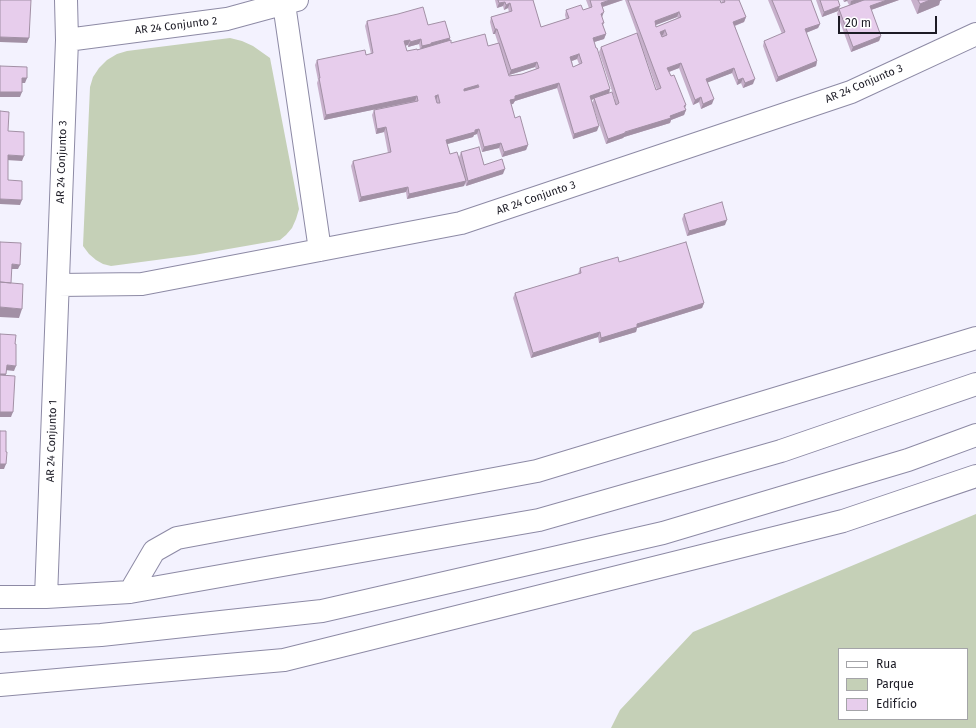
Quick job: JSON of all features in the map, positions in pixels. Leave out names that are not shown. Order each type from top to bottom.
[{"type":"street","name":"AR 24 Conjunto 3","points":[[66,0],[67,40],[58,285],[142,284],[462,223],[851,92],[976,34]]},
{"type":"street","name":"AR 24 Conjunto 2","points":[[67,40],[227,19],[291,2]]},
{"type":"street","points":[[291,2],[320,250]]},
{"type":"street","name":"AR 24 Conjunto 1","points":[[46,597],[58,285]]},
{"type":"street","points":[[130,592],[154,551],[177,538],[537,471],[976,338]]},
{"type":"street","points":[[0,597],[46,597],[130,592],[545,519],[781,451],[976,384]]},
{"type":"street","points":[[0,641],[101,635],[322,611],[663,533],[908,460],[976,435]]},
{"type":"street","points":[[0,685],[284,660],[843,521],[976,476]]},
{"type":"green space","points":[[230,38],[253,46],[270,58],[299,209],[292,228],[280,240],[194,255],[111,266],[96,260],[83,246],[90,87],[93,77],[107,60],[117,54],[127,51]]},
{"type":"green space","points":[[976,514],[976,728],[611,728],[620,710],[693,632]]},
{"type":"building","points":[[0,0],[31,0],[29,38],[0,37]]},
{"type":"building","points":[[498,0],[533,0],[541,27],[569,18],[566,10],[581,5],[583,10],[592,7],[590,0],[610,0],[601,3],[604,12],[601,14],[604,23],[602,23],[606,34],[593,38],[610,89],[590,96],[599,126],[574,134],[559,83],[515,96],[515,99],[510,100],[515,118],[520,116],[528,145],[504,152],[501,143],[484,147],[479,129],[475,130],[475,132],[446,140],[450,154],[457,152],[466,181],[409,194],[408,187],[361,197],[353,161],[391,152],[386,127],[377,129],[374,110],[418,101],[417,96],[326,115],[317,60],[365,50],[366,55],[373,53],[367,21],[423,7],[428,25],[445,21],[450,38],[422,46],[421,39],[410,42],[410,40],[404,41],[407,51],[417,50],[451,40],[451,43],[485,34],[488,46],[499,43],[509,76],[522,74],[539,68],[537,62],[511,70],[497,29],[495,29],[491,17],[512,11],[510,3],[506,5],[505,2],[499,3]],"holes":[[[579,54],[582,63],[573,67],[570,57]],[[478,85],[479,87],[464,91],[464,89]],[[438,95],[440,103],[437,103],[435,96]]]},
{"type":"building","points":[[628,0],[720,0],[721,3],[725,2],[724,0],[739,0],[746,17],[733,22],[755,79],[745,83],[743,78],[738,80],[734,68],[706,79],[714,99],[703,104],[701,97],[695,100],[681,63],[667,68],[671,76],[674,75],[686,105],[684,106],[686,110],[670,116],[671,118],[625,132],[608,139],[594,98],[612,92],[616,105],[619,103],[601,47],[637,33],[656,90],[661,88]],"holes":[[[679,12],[681,17],[656,27],[655,21]],[[665,30],[667,35],[662,37],[660,32]]]},
{"type":"building","points":[[772,0],[811,0],[820,24],[805,29],[817,61],[778,77],[764,41],[785,32]]},
{"type":"building","points":[[820,0],[838,0],[840,6],[824,12]]},
{"type":"building","points":[[864,0],[887,0],[870,6],[881,36],[853,47],[839,9]]},
{"type":"building","points":[[918,0],[930,0],[920,4]]},
{"type":"building","points":[[0,66],[27,67],[27,78],[22,78],[22,92],[0,92]]},
{"type":"building","points":[[0,111],[9,112],[8,131],[24,132],[24,156],[8,155],[8,180],[22,181],[22,200],[0,199]]},
{"type":"building","points":[[479,147],[484,165],[502,159],[505,169],[468,181],[461,152]]},
{"type":"building","points":[[722,202],[727,220],[689,231],[684,214]]},
{"type":"building","points":[[0,242],[21,243],[20,265],[12,264],[11,283],[0,282]]},
{"type":"building","points":[[686,242],[704,303],[637,324],[637,327],[601,338],[600,332],[533,353],[515,293],[581,273],[580,268],[618,257],[619,262]]},
{"type":"building","points":[[0,282],[23,284],[22,309],[0,307]]},
{"type":"building","points":[[0,334],[16,335],[16,366],[7,365],[6,374],[0,374]]},
{"type":"building","points":[[0,375],[15,376],[13,412],[0,412]]},
{"type":"building","points":[[0,431],[6,431],[6,464],[0,464]]}]
